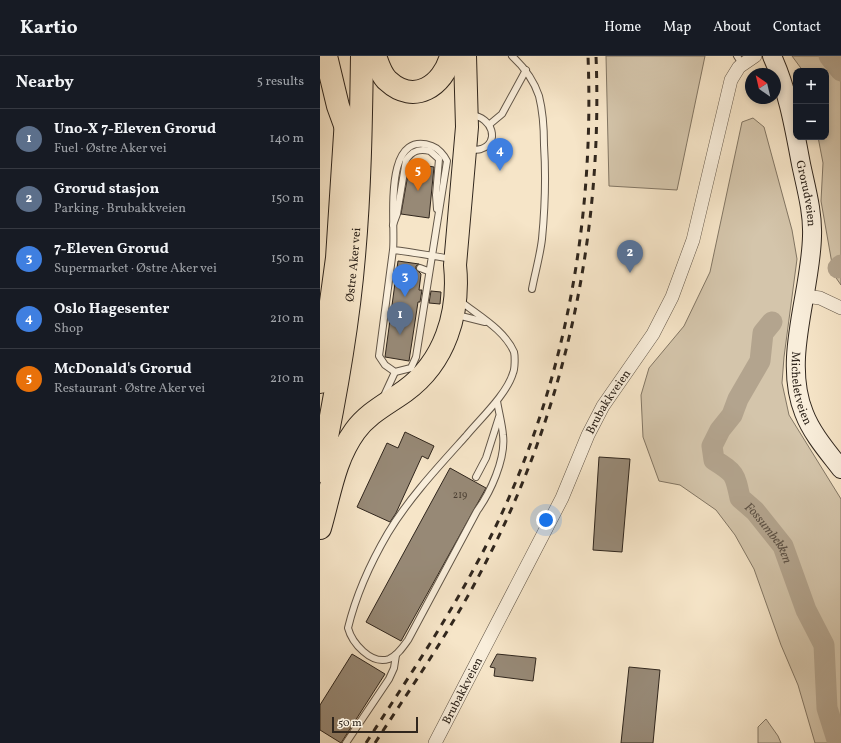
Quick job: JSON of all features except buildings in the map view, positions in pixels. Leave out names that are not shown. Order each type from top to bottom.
[{"type":"highway","points":[[326,56],[338,106],[346,128]]},
{"type":"highway","name":"Østre Aker vei","points":[[320,382],[337,258],[346,128],[347,56]]},
{"type":"highway","name":"Østre Aker vei","points":[[320,471],[341,361],[354,257],[360,174],[362,56]]},
{"type":"highway","points":[[375,56],[386,80],[399,88],[415,91],[423,90],[438,81],[447,69],[451,56]]},
{"type":"highway","points":[[455,56],[457,128],[463,153]]},
{"type":"highway","points":[[320,528],[335,469],[343,450],[355,431],[369,415],[412,386],[428,370],[446,338],[454,304],[446,301],[448,285],[455,262],[467,114],[465,56]]},
{"type":"main road","name":"Grorudveien","points":[[772,56],[792,113],[811,212],[812,246],[805,296]]},
{"type":"main road","name":"Micheletveien","points":[[805,296],[796,359],[800,400],[804,414],[841,469]]},
{"type":"street","name":"Brubakkveien","points":[[434,743],[562,498],[588,435],[603,406],[653,334],[672,297],[693,240],[729,86],[739,60],[754,56]]},
{"type":"street","points":[[805,296],[820,298],[841,308]]},
{"type":"lane","points":[[512,56],[526,70],[539,96],[543,120],[545,164],[542,240],[532,289]]},
{"type":"lane","points":[[490,124],[502,114],[526,70]]},
{"type":"lane","points":[[463,153],[485,147],[491,137],[490,124],[482,117],[467,114]]},
{"type":"lane","points":[[418,150],[430,151],[439,160],[436,194],[437,213],[431,256],[416,357],[411,368],[395,372],[385,365],[379,356],[394,266],[393,226],[397,214],[406,160],[409,155],[418,150]]},
{"type":"lane","points":[[393,250],[431,256],[455,262]]},
{"type":"lane","points":[[420,268],[428,271]]},
{"type":"lane","points":[[454,304],[462,317],[487,322]]},
{"type":"lane","points":[[454,304],[487,322],[500,333],[514,353],[514,373],[496,401],[461,441],[388,533],[362,586],[348,628],[349,632],[361,648],[369,656],[379,661],[389,659],[396,655],[408,640],[477,511],[489,494],[496,476],[503,443],[500,416],[496,401]]},
{"type":"lane","points":[[380,407],[395,372]]},
{"type":"lane","points":[[476,477],[486,458],[500,416]]},
{"type":"lane","points":[[346,743],[389,679],[394,668],[396,655]]},
{"type":"shaded area","points":[[606,56],[705,56],[677,190],[609,186]]},
{"type":"shaded area","points":[[792,56],[841,56],[841,285],[834,275],[821,201],[823,163],[819,140],[829,140],[829,68],[801,68]]},
{"type":"shaded area","points":[[753,118],[764,127],[792,230],[797,259],[782,383],[789,415],[841,499],[841,743],[815,743],[798,685],[781,645],[754,569],[735,535],[716,510],[680,485],[659,481],[643,437],[641,395],[649,368],[684,326],[710,272],[742,122]]},
{"type":"shaded area","points":[[766,719],[781,743],[758,743],[758,727]]},
{"type":"waterway","name":"Fossumbekken","points":[[829,56],[841,71]]},
{"type":"waterway","name":"Fossumbekken","points":[[838,268],[841,265]]},
{"type":"waterway","name":"Fossumbekken","points":[[772,322],[763,333],[760,361],[738,399],[732,415],[720,430],[712,446],[714,460],[730,471],[737,484],[740,498],[755,511],[783,546],[806,610],[824,645],[827,708],[838,743]]},
{"type":"railway","points":[[366,743],[451,609],[477,563],[506,504],[531,443],[551,381],[567,317],[578,253],[585,188],[589,122],[588,56]]},
{"type":"railway","points":[[375,743],[434,653],[475,584],[515,501],[539,440],[558,378],[574,315],[586,251],[593,187],[597,122],[596,56]]},
{"type":"place","name":"Oslo Hagesenter","points":[[500,171]]},
{"type":"place","name":"McDonald's Grorud","points":[[418,191]]},
{"type":"place","name":"Grorud stasjon","points":[[630,273]]},
{"type":"place","name":"7-Eleven Grorud","points":[[405,297]]},
{"type":"place","name":"Uno-X 7-Eleven Grorud","points":[[400,335]]}]
